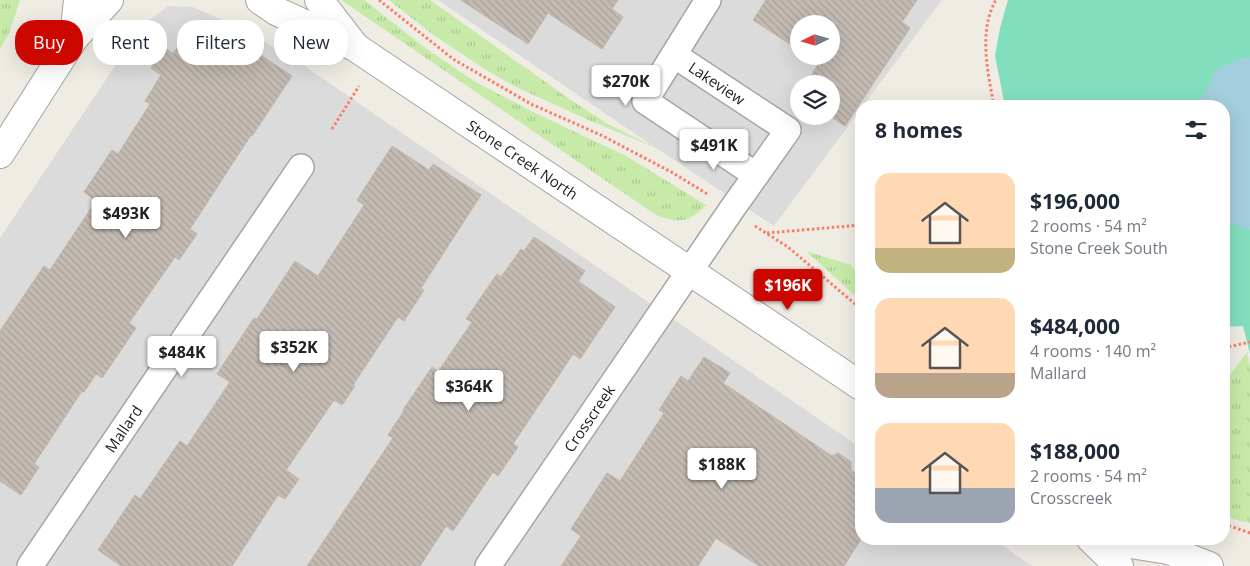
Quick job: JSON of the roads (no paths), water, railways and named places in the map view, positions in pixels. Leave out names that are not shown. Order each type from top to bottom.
[{"type":"street","points":[[76,20],[78,0]]},
{"type":"street","points":[[83,28],[109,0]]},
{"type":"street","name":"Stone Creek North","points":[[260,0],[276,12],[355,47],[855,382]]},
{"type":"street","name":"Stone Creek North","points":[[319,0],[355,47]]},
{"type":"street","name":"Lakeview","points":[[708,0],[645,101],[756,175]]},
{"type":"street","name":"Lakeview","points":[[674,55],[788,130],[690,271]]},
{"type":"street","points":[[0,154],[57,65]]},
{"type":"street","name":"Mallard","points":[[30,566],[301,167]]},
{"type":"street","name":"Crosscreek","points":[[488,566],[690,271]]},
{"type":"street","points":[[1097,545],[1119,566]]},
{"type":"street","points":[[1137,545],[1168,550],[1209,566]]},
{"type":"water","points":[[1250,57],[1250,230],[1230,223],[1230,100],[1201,100],[1215,71],[1237,59]]}]
